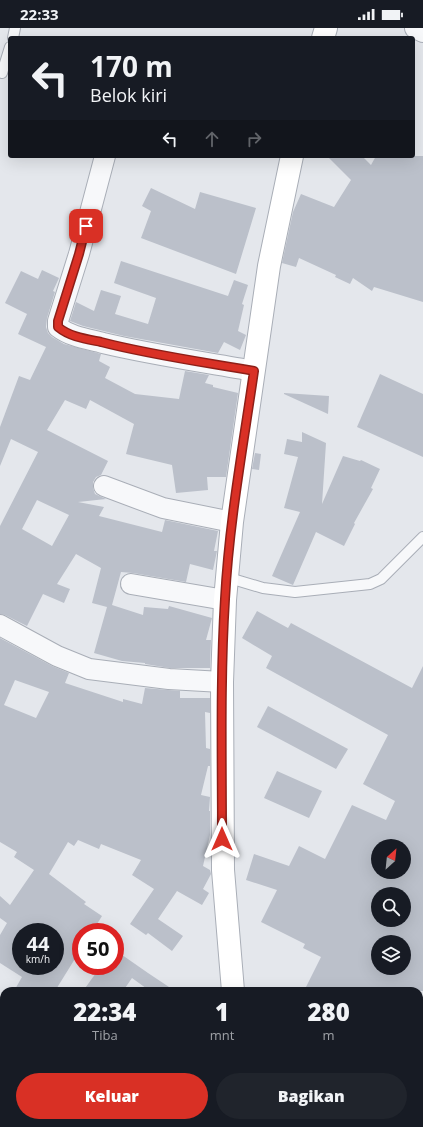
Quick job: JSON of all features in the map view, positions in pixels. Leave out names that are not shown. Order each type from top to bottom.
[{"type":"main road","points":[[233,987],[222,870],[222,682],[226,577],[232,522],[269,266],[292,158]]},
{"type":"street","points":[[415,28],[423,32]]},
{"type":"street","points":[[104,158],[79,254],[58,321],[58,327],[66,334],[119,347],[254,371]]},
{"type":"street","points":[[104,486],[163,508],[232,522]]},
{"type":"street","points":[[131,584],[225,600]]},
{"type":"street","points":[[0,625],[57,656],[89,669],[169,679],[222,682]]},
{"type":"lane","points":[[5,68],[8,55]]},
{"type":"lane","points":[[226,577],[263,588],[295,592],[370,584],[381,579],[423,537]]},
{"type":"building","points":[[415,156],[423,156],[423,302],[374,287],[372,291],[353,278],[350,284],[335,277],[336,275],[299,258],[296,267],[282,263],[293,212],[301,194],[334,207],[351,180],[329,158],[364,158],[371,165],[375,158],[415,158]]},
{"type":"building","points":[[151,188],[195,209],[200,192],[256,208],[236,274],[141,238],[151,211],[142,206]]},
{"type":"building","points":[[121,261],[228,296],[234,280],[248,285],[242,304],[244,305],[238,331],[246,335],[240,350],[224,342],[218,353],[124,336],[83,326],[70,321],[76,302],[94,311],[101,290],[121,296],[115,314],[148,324],[156,298],[114,283]]},
{"type":"building","points":[[42,270],[59,278],[53,291],[55,292],[47,318],[46,327],[48,333],[64,344],[101,354],[99,361],[110,367],[105,378],[135,394],[179,399],[185,371],[209,375],[205,383],[213,385],[213,387],[238,393],[226,477],[207,477],[208,490],[176,493],[172,465],[126,454],[134,424],[90,400],[86,409],[65,400],[47,430],[108,461],[101,475],[96,477],[93,482],[95,494],[106,499],[78,502],[104,507],[99,516],[162,532],[165,520],[218,531],[214,551],[217,551],[213,570],[190,564],[186,582],[121,572],[112,605],[143,615],[144,607],[168,609],[169,606],[212,618],[206,640],[211,640],[210,668],[170,668],[145,663],[122,661],[94,653],[107,607],[92,603],[101,568],[76,554],[57,584],[70,589],[64,603],[43,594],[27,626],[0,614],[0,526],[38,452],[11,439],[0,466],[0,427],[19,376],[30,380],[46,347],[18,334],[27,314],[5,303],[21,271],[38,279]],"holes":[[[37,500],[69,515],[52,546],[22,529]]]},
{"type":"building","points":[[380,374],[423,394],[423,457],[357,427]]},
{"type":"building","points":[[284,394],[329,396],[328,414]]},
{"type":"building","points":[[302,432],[326,443],[322,504],[343,456],[361,460],[380,469],[371,488],[373,489],[354,523],[355,524],[344,546],[316,532],[293,585],[272,576],[300,512],[284,508],[298,457],[284,454],[287,439],[302,442]]},
{"type":"building","points":[[255,453],[261,454],[259,470],[252,469]]},
{"type":"building","points":[[257,611],[288,628],[291,623],[412,688],[423,666],[423,987],[306,987],[321,957],[303,948],[305,944],[261,922],[277,890],[246,880],[254,854],[289,866],[299,846],[325,859],[352,805],[386,820],[395,801],[363,784],[388,735],[266,668],[272,656],[242,638]]},
{"type":"building","points":[[0,638],[52,666],[69,673],[65,683],[123,702],[123,699],[142,704],[145,688],[180,691],[180,698],[210,698],[210,713],[205,712],[206,748],[210,749],[210,766],[208,766],[201,795],[210,797],[210,835],[203,866],[210,870],[211,874],[203,889],[209,893],[202,905],[177,891],[158,919],[183,936],[172,951],[148,933],[146,935],[130,924],[154,889],[132,875],[141,860],[101,844],[99,849],[78,840],[74,846],[68,842],[49,874],[86,902],[84,904],[102,916],[98,923],[72,923],[72,964],[57,987],[16,987],[22,977],[19,975],[64,975],[64,923],[12,923],[12,971],[0,963],[0,935],[7,923],[0,918],[0,896],[10,905],[34,870],[14,857],[17,852],[0,842]],"holes":[[[15,680],[49,692],[36,718],[4,705]]]},
{"type":"building","points":[[268,706],[348,749],[336,769],[257,727]]},
{"type":"building","points":[[277,771],[322,791],[309,818],[264,798]]},
{"type":"building","points":[[124,956],[169,987],[144,987],[132,978],[126,987],[86,987],[95,975],[124,975]]},
{"type":"route","points":[[86,226],[79,254],[58,321],[58,327],[66,334],[119,347],[254,371],[232,522],[226,577],[222,682],[222,839]]}]
